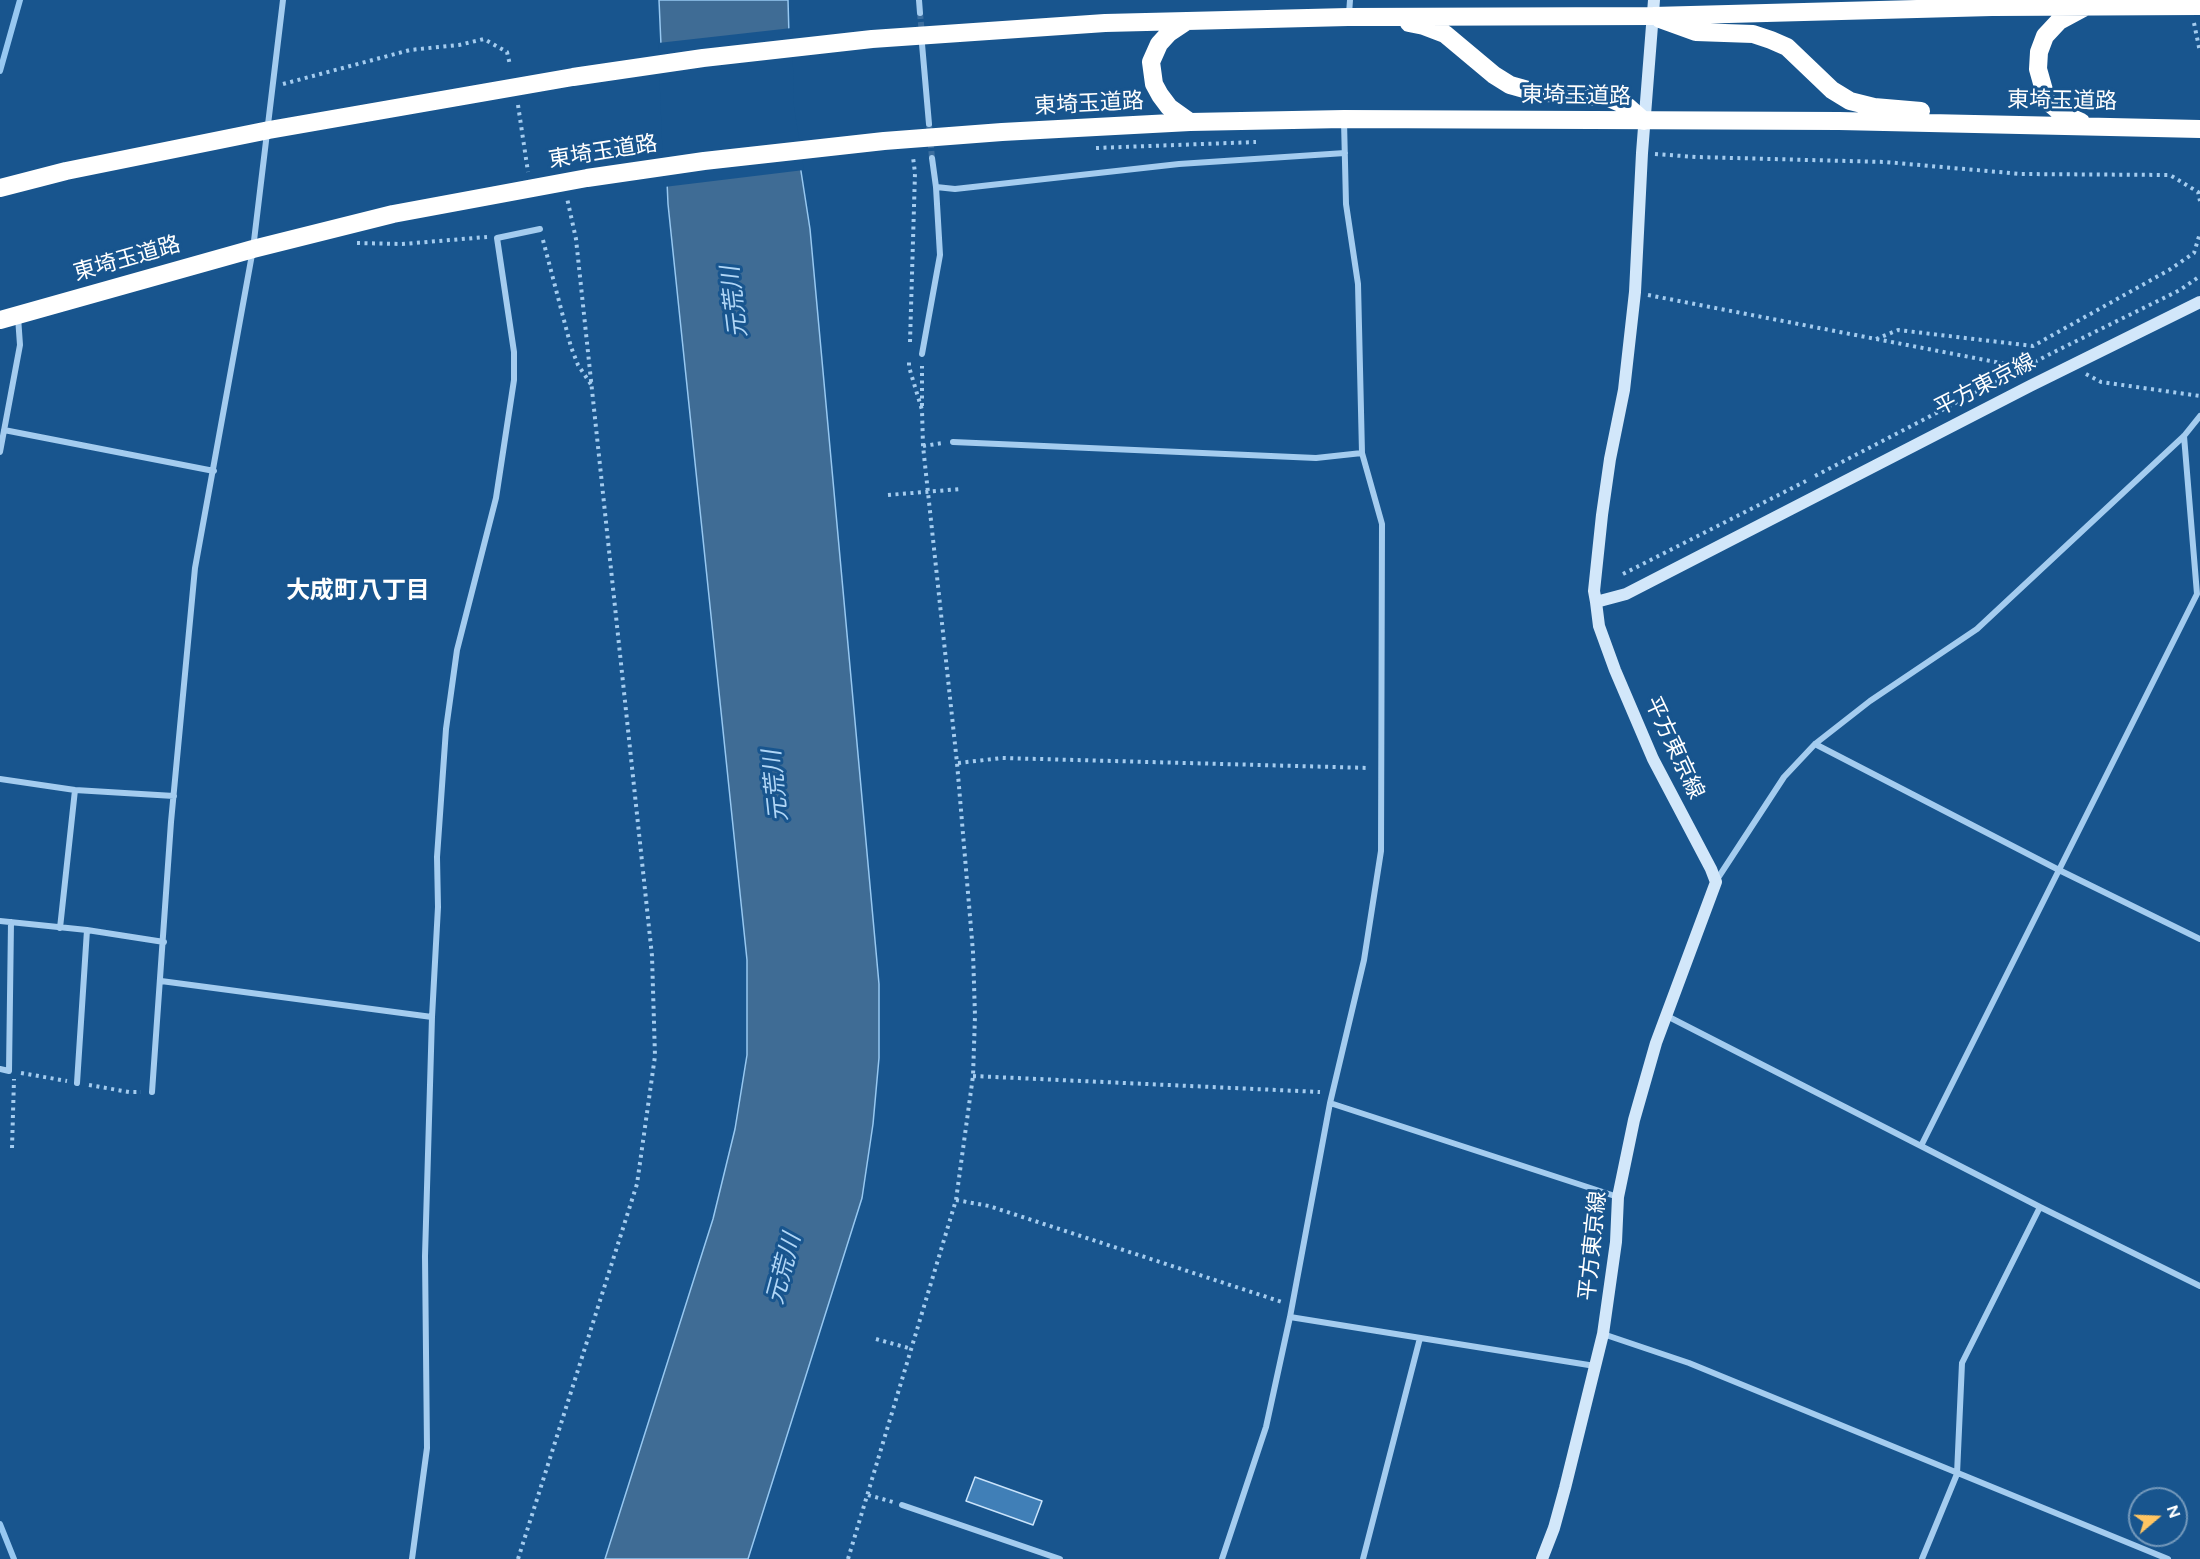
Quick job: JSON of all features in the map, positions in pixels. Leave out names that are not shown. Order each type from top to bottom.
[{"type":"highway","points":[[2088,126],[2061,113],[2047,101],[2038,69],[2039,52],[2046,36],[2059,21],[2074,11],[2091,5]]},
{"type":"highway","points":[[1380,17],[1653,8],[2195,5]]},
{"type":"highway","points":[[1653,8],[1674,26],[1696,32],[1753,34],[1779,43],[1787,47],[1832,90],[1850,101],[1874,107],[1923,112],[1970,123]]},
{"type":"highway","points":[[0,188],[66,171],[269,130],[573,77],[703,58],[872,39],[1084,25],[1188,21],[1349,9],[1424,26],[1445,34],[1494,75],[1510,84],[1535,92],[1610,98],[1627,106],[1644,121]]},
{"type":"highway","points":[[1188,21],[1169,33],[1159,44],[1151,62],[1154,84],[1160,95],[1169,107],[1190,122]]},
{"type":"highway","name":"東埼玉道路","points":[[0,320],[253,249],[393,214],[587,178],[704,161],[884,141],[1190,122],[1344,119],[1839,121],[2200,129]]},
{"type":"main road","points":[[1596,602],[1594,591],[1602,515],[1610,459],[1624,390],[1635,292],[1644,121],[1653,8]]},
{"type":"main road","points":[[2174,315],[2200,293]]},
{"type":"main road","name":"平方東京線","points":[[1542,1559],[1554,1528],[1603,1334],[1616,1242],[1618,1197],[1646,1075],[1716,882],[1649,749],[1599,626],[1596,602],[1626,594],[2079,361],[2200,302]]},
{"type":"street","points":[[152,1092],[174,796],[195,568],[253,249],[283,0]]},
{"type":"street","points":[[919,0],[920,14]]},
{"type":"street","points":[[922,44],[929,124]]},
{"type":"street","points":[[1222,1559],[1266,1427],[1290,1317],[1330,1103],[1364,960],[1381,851],[1382,524],[1362,453],[1358,284],[1346,204],[1344,119]]},
{"type":"street","points":[[936,187],[955,189],[980,187],[1179,164],[1345,153]]},
{"type":"street","points":[[922,354],[940,255],[932,158]]},
{"type":"street","points":[[412,1559],[427,1448],[425,1256],[432,1017],[438,907],[437,857],[446,729],[457,650],[496,498],[514,380],[514,351],[496,238],[540,229]]},
{"type":"street","points":[[0,452],[20,345],[18,315]]},
{"type":"street","points":[[1716,882],[1784,777],[1815,744],[1870,701],[1977,629],[2184,436],[2200,416]]},
{"type":"street","points":[[4,430],[213,471]]},
{"type":"street","points":[[1921,1146],[2197,594],[2184,436]]},
{"type":"street","points":[[953,442],[1316,458],[1362,453]]},
{"type":"street","points":[[1815,744],[2059,870],[2200,939]]},
{"type":"street","points":[[0,779],[75,790],[174,796]]},
{"type":"street","points":[[60,928],[75,790]]},
{"type":"street","points":[[0,921],[87,930],[164,942]]},
{"type":"street","points":[[0,1070],[9,1071],[11,922]]},
{"type":"street","points":[[77,1083],[87,930]]},
{"type":"street","points":[[161,981],[432,1017]]},
{"type":"street","points":[[1666,1016],[2200,1286]]},
{"type":"street","points":[[1330,1103],[1618,1197]]},
{"type":"street","points":[[1922,1559],[1957,1474],[1962,1363],[2040,1207]]},
{"type":"street","points":[[1290,1317],[1596,1366]]},
{"type":"street","points":[[1603,1334],[1689,1363],[2168,1559]]},
{"type":"street","points":[[1363,1559],[1420,1338]]},
{"type":"street","points":[[902,1505],[1060,1559]]},
{"type":"path","points":[[2195,5],[2200,52]]},
{"type":"path","points":[[274,86],[410,50],[459,45],[484,39],[507,52],[510,65]]},
{"type":"path","points":[[516,95],[529,177]]},
{"type":"path","points":[[910,344],[915,174],[912,153]]},
{"type":"path","points":[[1642,153],[1696,157],[1885,162],[2021,174],[2170,175],[2198,192],[2200,201]]},
{"type":"path","points":[[518,1559],[637,1184],[655,1056],[652,956],[576,239],[566,195]]},
{"type":"path","points":[[540,229],[571,347],[578,365],[592,386]]},
{"type":"path","points":[[324,231],[351,243],[402,244],[476,237],[496,238]]},
{"type":"path","points":[[1875,339],[1898,330],[2033,346],[2169,270],[2194,253],[2200,234]]},
{"type":"path","points":[[1623,574],[2019,370],[2181,290],[2200,276]]},
{"type":"path","points":[[1635,292],[2011,365],[2019,370],[2030,386]]},
{"type":"path","points":[[848,1559],[956,1200],[973,1076],[975,1016],[972,952],[957,763],[923,446],[922,354]]},
{"type":"path","points":[[909,355],[909,367],[922,410]]},
{"type":"path","points":[[2079,361],[2086,374],[2101,381],[2200,396]]},
{"type":"path","points":[[923,446],[953,442]]},
{"type":"path","points":[[888,495],[960,489]]},
{"type":"path","points":[[957,763],[1002,758],[1382,769]]},
{"type":"path","points":[[12,1148],[15,1071]]},
{"type":"path","points":[[973,1076],[1333,1092]]},
{"type":"path","points":[[956,1200],[989,1206],[1291,1306]]},
{"type":"path","points":[[876,1339],[912,1349]]},
{"type":"path","points":[[868,1495],[902,1505]]},
{"type":"water","name":"元荒川","points":[[659,0],[788,0],[791,107],[810,229],[879,984],[879,1058],[873,1124],[862,1198],[748,1559],[605,1559],[713,1219],[735,1129],[747,1055],[747,960],[668,204]]},
{"type":"pier","points":[[792,28],[794,107],[804,170],[664,187],[658,43]]},
{"type":"building","points":[[975,1477],[1042,1501],[1033,1525],[966,1501]]},
{"type":"waterway","points":[[0,71],[20,0]]},
{"type":"waterway","points":[[0,1524],[14,1559]]},
{"type":"tunnel","points":[[920,13],[922,34]]},
{"type":"tunnel","points":[[929,124],[932,158]]},
{"type":"district","name":"大成町八丁目","points":[[358,591]]}]
